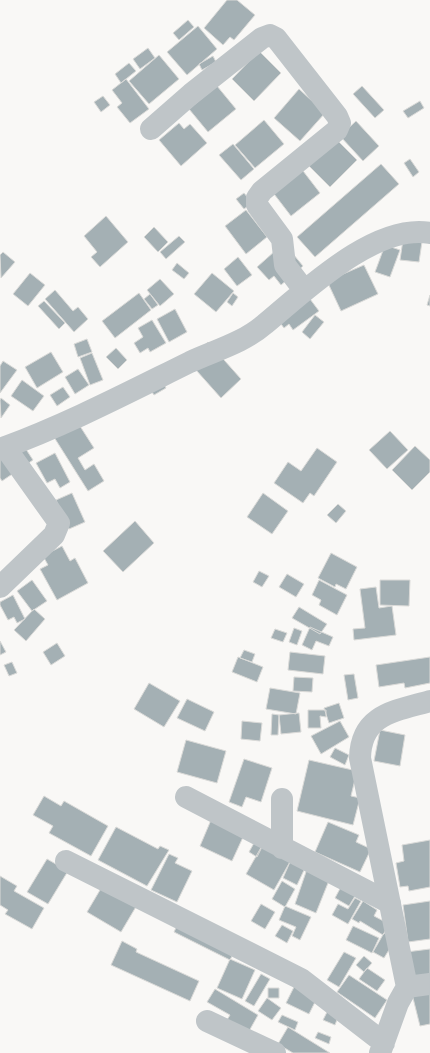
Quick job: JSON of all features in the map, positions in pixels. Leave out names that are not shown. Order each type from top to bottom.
[{"type":"street","points":[[151,129],[191,94],[262,38],[270,35],[276,38],[337,116],[340,123],[337,130],[262,191],[257,198],[257,205],[282,239],[285,265],[304,290]]},
{"type":"street","points":[[0,587],[54,535],[59,523],[3,448],[43,433],[194,360],[240,341],[264,325],[304,290],[377,242],[400,234],[422,231],[430,233]]},
{"type":"street","points":[[66,861],[301,979],[382,1048],[398,1003],[406,987],[360,758],[360,744],[375,719],[388,713],[430,701]]},
{"type":"street","points":[[186,797],[390,903]]},
{"type":"street","points":[[282,799],[282,848]]},
{"type":"street","points":[[406,987],[430,984]]},
{"type":"street","points":[[208,1021],[275,1053]]},
{"type":"building","points":[[227,0],[237,0],[255,15],[234,40],[230,37],[223,45],[204,28]]},
{"type":"building","points":[[188,20],[194,27],[179,40],[173,33]]},
{"type":"building","points":[[198,26],[217,49],[187,75],[167,52]]},
{"type":"building","points":[[148,48],[155,58],[140,69],[133,59]]},
{"type":"building","points":[[259,51],[281,73],[254,101],[232,79]]},
{"type":"building","points":[[159,55],[179,79],[149,104],[129,81]]},
{"type":"building","points":[[213,56],[216,62],[202,70],[199,64]]},
{"type":"building","points":[[129,63],[136,71],[121,83],[115,74]]},
{"type":"building","points":[[126,79],[149,109],[130,123],[117,107],[122,103],[112,90]]},
{"type":"building","points":[[217,86],[236,109],[208,132],[189,109]]},
{"type":"building","points":[[362,86],[384,110],[375,118],[353,94]]},
{"type":"building","points":[[299,89],[325,113],[300,141],[274,118]]},
{"type":"building","points":[[103,96],[110,105],[101,112],[94,102]]},
{"type":"building","points":[[420,101],[424,108],[408,118],[403,111]]},
{"type":"building","points":[[264,120],[284,144],[255,168],[235,145]]},
{"type":"building","points":[[356,121],[379,146],[363,161],[340,136]]},
{"type":"building","points":[[179,123],[184,129],[190,124],[207,143],[181,166],[159,140]]},
{"type":"building","points":[[334,137],[357,160],[330,187],[307,164]]},
{"type":"building","points":[[233,144],[254,169],[241,180],[219,155]]},
{"type":"building","points":[[410,159],[419,172],[413,177],[404,163]]},
{"type":"building","points":[[381,164],[399,184],[315,257],[297,237]]},
{"type":"building","points":[[300,167],[320,193],[291,216],[271,190]]},
{"type":"building","points":[[244,193],[252,203],[244,209],[236,199]]},
{"type":"building","points":[[246,210],[267,237],[246,254],[225,226]]},
{"type":"building","points":[[106,216],[128,242],[100,267],[91,257],[97,252],[84,236]]},
{"type":"building","points":[[154,227],[168,242],[158,252],[144,237]]},
{"type":"building","points":[[404,233],[423,235],[419,262],[400,260]]},
{"type":"building","points":[[179,236],[185,242],[166,259],[160,252]]},
{"type":"building","points":[[284,243],[303,266],[281,285],[274,276],[269,280],[257,267]]},
{"type":"building","points":[[385,245],[400,250],[390,277],[375,272]]},
{"type":"building","points":[[3,252],[15,262],[1,278],[0,255]]},
{"type":"building","points":[[238,257],[252,275],[237,286],[224,269]]},
{"type":"building","points":[[177,263],[189,273],[184,279],[172,270]]},
{"type":"building","points":[[364,265],[378,294],[341,311],[327,281]]},
{"type":"building","points":[[30,273],[45,285],[28,306],[13,294]]},
{"type":"building","points":[[212,273],[234,291],[216,312],[194,294]]},
{"type":"building","points":[[160,279],[174,294],[160,306],[147,290]]},
{"type":"building","points":[[55,290],[73,311],[78,307],[88,319],[74,332],[45,299]]},
{"type":"building","points":[[139,293],[151,310],[115,338],[102,321]]},
{"type":"building","points":[[233,293],[238,297],[232,306],[227,302]]},
{"type":"building","points":[[150,294],[158,305],[152,309],[144,299]]},
{"type":"building","points":[[430,295],[430,306],[427,305]]},
{"type":"building","points":[[310,299],[319,311],[293,330],[289,324],[284,328],[275,316]]},
{"type":"building","points":[[44,301],[65,323],[59,329],[38,306]]},
{"type":"building","points":[[175,309],[187,332],[169,342],[157,319]]},
{"type":"building","points":[[315,315],[324,322],[310,339],[302,332]]},
{"type":"building","points":[[152,320],[166,343],[150,352],[148,348],[140,353],[134,343],[143,337],[138,328]]},
{"type":"building","points":[[87,339],[92,352],[78,357],[74,344]]},
{"type":"building","points":[[208,342],[241,379],[221,398],[188,361]]},
{"type":"building","points":[[116,348],[127,360],[118,369],[106,357]]},
{"type":"building","points":[[51,352],[63,372],[37,388],[25,367]]},
{"type":"building","points":[[92,353],[103,380],[90,385],[80,358]]},
{"type":"building","points":[[3,361],[17,370],[0,393],[0,366]]},
{"type":"building","points":[[78,369],[89,385],[75,394],[65,377]]},
{"type":"building","points":[[161,379],[166,388],[154,395],[148,386]]},
{"type":"building","points":[[22,380],[44,396],[33,411],[11,396]]},
{"type":"building","points":[[63,387],[70,397],[57,406],[50,395]]},
{"type":"building","points":[[1,398],[10,405],[1,418],[0,400]]},
{"type":"building","points":[[78,423],[94,448],[78,458],[85,470],[94,464],[104,481],[88,491],[47,426]]},
{"type":"building","points":[[390,431],[408,450],[387,469],[369,450]]},
{"type":"building","points":[[16,434],[33,460],[2,481],[0,478],[0,444]]},
{"type":"building","points":[[415,446],[430,460],[430,472],[412,490],[392,470]]},
{"type":"building","points":[[317,448],[337,462],[314,496],[310,493],[303,503],[274,483],[288,462],[301,471]]},
{"type":"building","points":[[55,453],[70,482],[60,488],[55,479],[47,483],[36,463]]},
{"type":"building","points":[[72,493],[85,522],[69,529],[56,500]]},
{"type":"building","points":[[263,493],[288,511],[272,534],[247,517]]},
{"type":"building","points":[[338,504],[346,511],[336,523],[327,515]]},
{"type":"building","points":[[135,521],[154,543],[123,572],[103,551]]},
{"type":"building","points":[[62,546],[70,561],[75,558],[88,583],[57,600],[40,569],[48,565],[43,556]]},
{"type":"building","points":[[331,553],[357,567],[346,589],[336,584],[335,587],[318,578]]},
{"type":"building","points":[[259,571],[269,576],[262,587],[253,582]]},
{"type":"building","points":[[287,574],[304,584],[296,597],[279,587]]},
{"type":"building","points":[[32,580],[47,601],[32,611],[17,591]]},
{"type":"building","points":[[319,580],[347,595],[337,615],[319,605],[321,600],[312,595]]},
{"type":"building","points":[[380,580],[410,580],[409,606],[380,605]]},
{"type":"building","points":[[376,587],[379,608],[392,606],[396,635],[354,640],[353,629],[365,628],[360,589]]},
{"type":"building","points":[[13,595],[25,619],[17,623],[14,617],[8,620],[0,605],[0,602]]},
{"type":"building","points":[[299,607],[327,624],[320,634],[292,618]]},
{"type":"building","points":[[34,609],[45,619],[26,641],[14,630]]},
{"type":"building","points":[[310,627],[333,637],[329,646],[316,641],[312,650],[302,645]]},
{"type":"building","points":[[294,628],[302,631],[297,645],[289,642]]},
{"type":"building","points":[[275,629],[287,633],[283,642],[271,638]]},
{"type":"building","points":[[0,641],[6,652],[0,655]]},
{"type":"building","points":[[57,643],[65,656],[51,665],[43,652]]},
{"type":"building","points":[[244,650],[255,654],[252,662],[240,658]]},
{"type":"building","points":[[290,652],[325,656],[323,674],[288,670]]},
{"type":"building","points":[[238,657],[263,667],[257,682],[232,672]]},
{"type":"building","points":[[430,657],[430,683],[405,688],[404,683],[379,687],[376,665]]},
{"type":"building","points":[[12,662],[17,673],[9,676],[4,665]]},
{"type":"building","points":[[354,674],[358,698],[348,700],[344,675]]},
{"type":"building","points":[[294,677],[313,678],[312,692],[293,691]]},
{"type":"building","points":[[149,683],[180,701],[164,727],[134,709]]},
{"type":"building","points":[[270,688],[300,693],[296,714],[266,709]]},
{"type":"building","points":[[187,699],[214,712],[205,731],[177,718]]},
{"type":"building","points":[[339,703],[344,718],[329,723],[324,708]]},
{"type":"building","points":[[308,710],[326,710],[326,717],[320,716],[321,728],[308,728]]},
{"type":"building","points":[[299,713],[301,732],[281,734],[279,715]]},
{"type":"building","points":[[272,714],[279,715],[278,735],[271,735]]},
{"type":"building","points":[[242,721],[262,723],[260,741],[241,739]]},
{"type":"building","points":[[340,721],[349,737],[321,754],[311,736]]},
{"type":"building","points":[[380,730],[405,735],[400,766],[374,761]]},
{"type":"building","points":[[186,740],[226,751],[217,783],[177,772]]},
{"type":"building","points":[[335,748],[349,755],[345,765],[330,757]]},
{"type":"building","points":[[244,759],[272,768],[261,802],[246,797],[242,807],[229,802]]},
{"type":"building","points":[[309,760],[357,771],[351,796],[360,798],[353,825],[297,811]]},
{"type":"building","points":[[44,796],[61,806],[64,801],[108,826],[91,856],[49,833],[53,826],[33,815]]},
{"type":"building","points":[[211,820],[244,835],[232,861],[200,846]]},
{"type":"building","points":[[328,822],[359,835],[356,842],[371,849],[360,872],[315,852]]},
{"type":"building","points":[[116,827],[158,849],[160,846],[169,850],[147,886],[98,860]]},
{"type":"building","points":[[430,840],[430,887],[409,891],[408,886],[400,887],[396,863],[404,861],[402,845]]},
{"type":"building","points":[[254,843],[262,847],[257,857],[249,852]]},
{"type":"building","points":[[263,844],[291,860],[274,890],[246,874]]},
{"type":"building","points":[[169,854],[178,858],[175,863],[192,871],[177,902],[151,890]]},
{"type":"building","points":[[47,859],[68,871],[48,904],[27,892]]},
{"type":"building","points":[[290,862],[305,868],[297,885],[283,878]]},
{"type":"building","points":[[307,869],[330,878],[316,913],[295,904]]},
{"type":"building","points":[[0,876],[17,886],[14,891],[44,908],[32,929],[5,914],[8,910],[0,905]]},
{"type":"building","points":[[282,881],[295,889],[285,907],[272,899]]},
{"type":"building","points":[[343,883],[358,891],[349,906],[335,898]]},
{"type":"building","points":[[103,885],[137,905],[121,932],[87,912]]},
{"type":"building","points":[[355,898],[361,901],[348,924],[332,915],[338,904],[348,909]]},
{"type":"building","points":[[363,901],[377,910],[374,916],[389,924],[383,935],[360,921],[359,923],[352,919]]},
{"type":"building","points":[[430,901],[430,939],[408,942],[403,905]]},
{"type":"building","points":[[261,904],[275,912],[265,929],[251,921]]},
{"type":"building","points":[[285,906],[311,917],[300,940],[292,936],[296,927],[279,920]]},
{"type":"building","points":[[180,919],[232,956],[230,960],[174,932]]},
{"type":"building","points":[[282,925],[293,931],[287,943],[275,936]]},
{"type":"building","points":[[353,926],[379,938],[372,953],[346,940]]},
{"type":"building","points":[[384,933],[395,940],[384,958],[373,952]]},
{"type":"building","points":[[122,941],[137,949],[136,952],[199,981],[190,1001],[111,965]]},
{"type":"building","points":[[430,949],[430,977],[410,980],[406,952]]},
{"type":"building","points":[[344,952],[356,958],[339,987],[327,980]]},
{"type":"building","points":[[364,956],[372,963],[364,972],[356,965]]},
{"type":"building","points":[[230,959],[255,970],[242,999],[217,988]]},
{"type":"building","points":[[367,968],[385,980],[377,991],[359,979]]},
{"type":"building","points":[[261,974],[270,979],[254,1006],[245,1001]]},
{"type":"building","points":[[349,975],[387,1000],[375,1018],[337,992]]},
{"type":"building","points":[[297,981],[320,992],[309,1014],[286,1003]]},
{"type":"building","points":[[268,988],[279,988],[279,998],[268,998]]},
{"type":"building","points":[[215,989],[258,1015],[248,1033],[227,1020],[230,1015],[207,1002]]},
{"type":"building","points":[[430,990],[430,1024],[420,1026],[412,994]]},
{"type":"building","points":[[267,998],[281,1008],[272,1020],[258,1011]]},
{"type":"building","points":[[327,1012],[338,1017],[335,1025],[323,1020]]},
{"type":"building","points":[[282,1015],[298,1022],[295,1030],[278,1022]]},
{"type":"building","points":[[288,1027],[330,1053],[293,1053],[278,1044]]},
{"type":"building","points":[[318,1032],[331,1037],[329,1044],[315,1038]]}]
